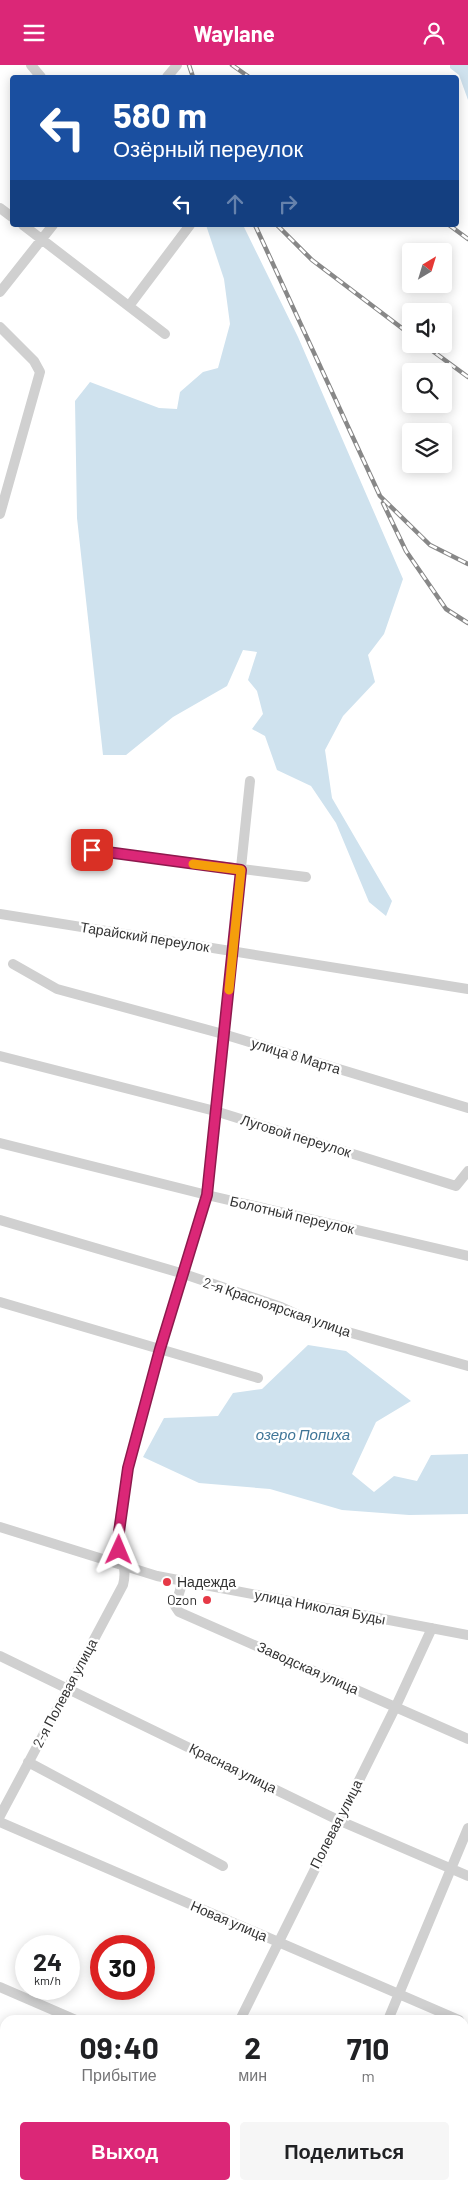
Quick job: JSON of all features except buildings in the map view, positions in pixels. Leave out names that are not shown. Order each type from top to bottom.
[{"type":"street","points":[[31,65],[39,75]]},
{"type":"street","points":[[169,75],[177,65]]},
{"type":"street","points":[[26,227],[166,334]]},
{"type":"street","points":[[0,291],[51,227]]},
{"type":"street","points":[[129,306],[188,227]]},
{"type":"street","points":[[0,327],[34,361],[40,372],[0,514]]},
{"type":"street","points":[[126,1567],[119,1550],[118,1539],[128,1468],[160,1349],[207,1195],[223,1034],[234,951],[250,781]]},
{"type":"street","points":[[92,850],[306,877]]},
{"type":"street","name":"Тарайский переулок","points":[[0,914],[468,989]]},
{"type":"street","name":"улица 8 Марта","points":[[13,964],[57,989],[223,1034],[468,1108]]},
{"type":"street","name":"Луговой переулок","points":[[0,1056],[215,1111],[456,1186],[468,1171]]},
{"type":"street","name":"Болотный переулок","points":[[0,1143],[207,1195],[468,1256]]},
{"type":"street","name":"2-я Красноярская улица","points":[[0,1220],[184,1274],[281,1307],[316,1323],[468,1366]]},
{"type":"street","points":[[0,1302],[258,1378]]},
{"type":"street","name":"улица Николая Буды","points":[[0,1527],[126,1567],[183,1581],[468,1635]]},
{"type":"street","name":"2-я Полевая улица","points":[[0,1816],[123,1585],[126,1567]]},
{"type":"street","name":"Заводская улица","points":[[183,1581],[175,1606],[179,1612],[468,1739]]},
{"type":"street","name":"Полевая улица","points":[[242,2015],[396,1706],[432,1628]]},
{"type":"street","name":"Красная улица","points":[[0,1656],[338,1820],[468,1876]]},
{"type":"street","points":[[28,1762],[223,1866]]},
{"type":"street","name":"Новая улица","points":[[0,1822],[446,2015]]},
{"type":"street","points":[[390,2015],[468,1828]]},
{"type":"street","points":[[0,1987],[64,2015]]},
{"type":"water","points":[[450,65],[468,65],[468,100],[459,75],[450,68]]},
{"type":"water","points":[[207,227],[244,227],[298,337],[403,579],[384,634],[368,655],[375,682],[343,716],[325,750],[332,798],[392,901],[386,916],[369,902],[336,823],[311,786],[277,770],[265,736],[252,729],[263,714],[257,691],[248,680],[257,652],[243,650],[227,686],[173,717],[126,755],[103,755],[77,518],[75,401],[90,382],[159,408],[177,409],[180,392],[203,372],[218,368],[230,324],[224,279]]},
{"type":"water","name":"озеро Попиха","points":[[308,1345],[346,1351],[411,1401],[376,1422],[352,1474],[374,1492],[394,1476],[417,1481],[431,1455],[468,1454],[468,1514],[409,1515],[342,1510],[270,1489],[199,1483],[143,1457],[164,1418],[218,1416],[233,1393],[262,1389]]},
{"type":"railway","points":[[189,65],[192,75]]},
{"type":"railway","points":[[232,65],[246,75]]},
{"type":"railway","points":[[256,227],[380,496],[430,545],[468,564]]},
{"type":"railway","points":[[279,227],[312,260],[402,328]]},
{"type":"railway","points":[[452,227],[468,239]]},
{"type":"railway","points":[[435,353],[468,377]]},
{"type":"railway","points":[[383,503],[406,551],[446,609],[468,623]]},
{"type":"slow traffic","points":[[193,864],[241,870],[229,990]]},
{"type":"place","name":"Надежда","points":[[167,1582]]},
{"type":"place","name":"Ozon","points":[[207,1600]]},
{"type":"route","points":[[92,850],[241,870],[207,1195],[160,1349],[128,1468],[118,1539],[119,1550]]}]
